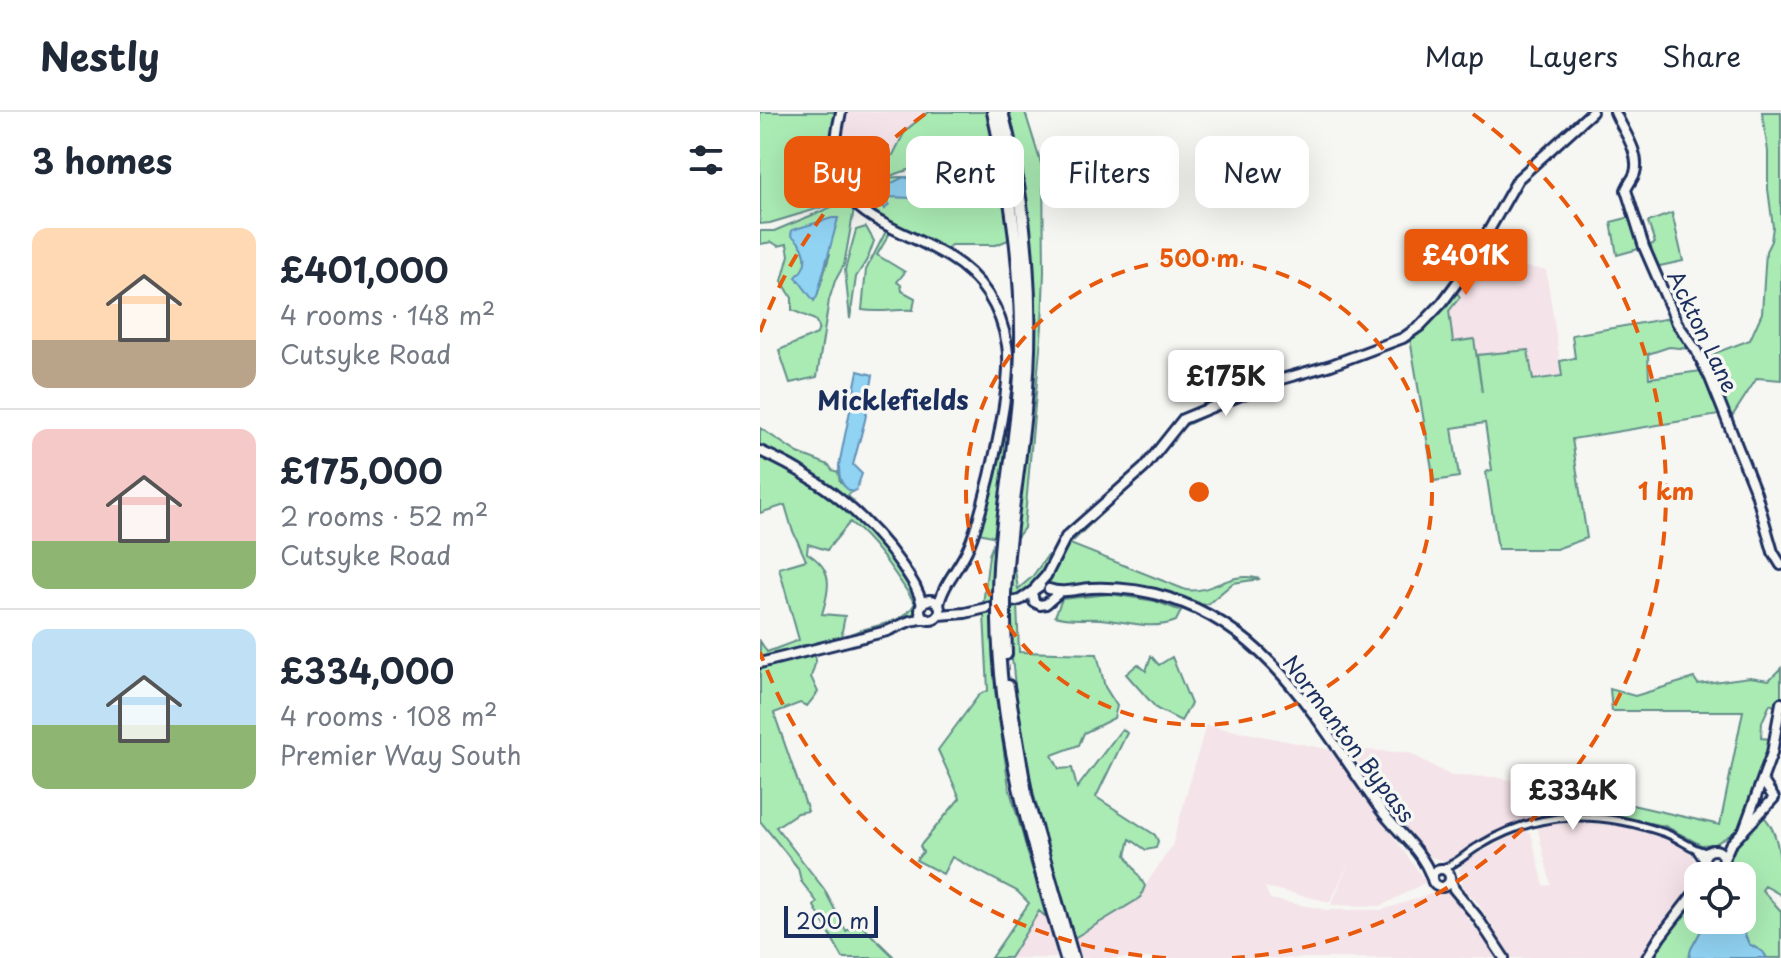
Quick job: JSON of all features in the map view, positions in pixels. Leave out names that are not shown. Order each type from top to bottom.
[{"type":"highway","points":[[993,112],[1013,214],[1020,326],[1019,386],[1002,526],[1003,705],[1016,783],[1066,958]]},
{"type":"highway","points":[[1002,112],[1020,198],[1029,301],[1025,411],[1002,594]]},
{"type":"highway","points":[[1002,620],[1018,758],[1036,834],[1073,958]]},
{"type":"main road","points":[[760,663],[887,631],[910,621],[932,606],[961,564],[981,512],[1003,403],[1008,366],[1007,343],[994,304],[970,272],[945,255],[869,217],[851,201],[842,185],[834,154],[841,112]]},
{"type":"main road","points":[[760,451],[804,472],[843,501],[879,536],[932,606],[955,613],[1020,600],[1046,576],[1066,537],[1144,468],[1183,419],[1263,385],[1331,365],[1407,336],[1442,303],[1518,179],[1592,112]]},
{"type":"main road","name":"Ackton Lane","points":[[1615,112],[1635,158],[1635,170],[1626,194],[1644,247],[1679,327],[1696,350],[1710,378],[1756,493],[1773,552],[1781,565]]},
{"type":"main road","points":[[1046,576],[1050,600]]},
{"type":"main road","name":"Normanton Bypass","points":[[1060,592],[1091,588],[1131,590],[1173,599],[1209,614],[1246,637],[1271,661],[1316,718],[1389,821],[1421,858],[1431,877]]},
{"type":"main road","points":[[1034,590],[1060,592]]},
{"type":"main road","points":[[1034,590],[1035,604]]},
{"type":"main road","points":[[1020,600],[1044,605],[1060,592]]},
{"type":"main road","points":[[910,621],[933,619],[932,606]]},
{"type":"main road","points":[[1743,832],[1772,753],[1781,703]]},
{"type":"main road","points":[[1723,862],[1730,845],[1778,796],[1765,787],[1763,780]]},
{"type":"main road","points":[[1706,862],[1705,857],[1711,851],[1730,845]]},
{"type":"main road","points":[[1711,851],[1721,853],[1724,859]]},
{"type":"main road","name":"Normanton Bypass","points":[[1421,858],[1440,868]]},
{"type":"main road","points":[[1460,898],[1435,885],[1431,877],[1433,871],[1440,868],[1450,876],[1454,889],[1504,958]]},
{"type":"main road","points":[[1443,887],[1448,884],[1450,876]]},
{"type":"main road","points":[[1647,958],[1684,906]]},
{"type":"street","points":[[1440,868],[1457,862],[1508,831],[1536,822],[1572,817],[1646,827],[1711,851]]},
{"type":"street","points":[[1694,847],[1705,862]]},
{"type":"street","points":[[1450,876],[1457,862]]},
{"type":"shaded area","points":[[845,112],[928,112],[905,131],[890,156],[890,136],[841,136]]},
{"type":"shaded area","points":[[1481,250],[1507,264],[1546,270],[1587,538],[1556,549],[1498,549],[1486,472],[1492,470],[1474,340],[1453,343],[1448,302]]},
{"type":"shaded area","points":[[1206,725],[1331,750],[1426,882],[1381,906],[1331,905],[1350,860],[1330,902],[1265,887],[1270,899],[1326,910],[1382,910],[1437,892],[1449,893],[1497,958],[1079,958],[1074,938],[1140,898],[1172,846]]},
{"type":"shaded area","points":[[1350,749],[1410,753],[1451,776],[1494,777],[1584,794],[1584,811],[1535,816],[1482,838],[1446,861],[1427,856],[1387,806]]},
{"type":"shaded area","points":[[1565,822],[1620,826],[1669,838],[1689,851],[1696,862],[1684,862],[1684,895],[1652,937],[1642,958],[1511,958],[1478,903],[1464,889],[1459,870],[1467,860],[1523,830],[1531,834],[1544,886],[1551,885],[1537,826]]},
{"type":"shaded area","points":[[1039,910],[1046,917],[1057,958],[1004,958]]},
{"type":"green space","points":[[760,112],[836,112],[832,136],[784,136],[784,208],[820,208],[760,224]]},
{"type":"green space","points":[[928,112],[989,112],[994,136],[906,136],[906,171],[890,176],[890,156],[905,131]]},
{"type":"green space","points":[[1008,112],[1025,112],[1040,160],[1044,272],[1024,528],[1011,545],[1035,353],[1034,277],[1024,189],[1024,136],[1013,136]]},
{"type":"green space","points":[[1762,112],[1781,112],[1781,380],[1757,378],[1731,418],[1707,356],[1750,340],[1762,313],[1766,251],[1773,227]]},
{"type":"green space","points":[[906,177],[906,208],[1007,208],[1008,240],[996,245],[951,245],[944,251],[881,218],[874,208],[890,208],[890,178]]},
{"type":"green space","points":[[829,208],[854,209],[844,265],[829,300],[817,377],[790,383],[779,350],[817,334],[819,327],[815,320],[792,310],[792,298],[782,281],[789,255],[787,244],[760,244],[760,231],[774,231]],"holes":[[[795,237],[830,254],[817,296],[803,271],[805,253]]]},
{"type":"green space","points":[[1672,213],[1683,261],[1655,267],[1646,247],[1655,243],[1648,222]]},
{"type":"green space","points":[[1631,217],[1642,248],[1617,255],[1611,222]]},
{"type":"green space","points":[[866,227],[874,241],[856,277],[850,319],[845,270],[856,230]]},
{"type":"green space","points":[[886,231],[890,233],[877,255],[905,272],[897,282],[902,291],[915,298],[913,310],[862,310],[866,270]]},
{"type":"green space","points":[[1455,290],[1460,297],[1449,311],[1453,342],[1474,339],[1482,392],[1477,355],[1528,350],[1533,380],[1562,376],[1560,361],[1575,358],[1572,335],[1670,318],[1691,349],[1669,347],[1648,354],[1649,378],[1701,371],[1719,415],[1572,439],[1587,538],[1556,549],[1498,549],[1486,472],[1492,470],[1485,423],[1452,428],[1459,477],[1434,481],[1410,339],[1448,302]]},
{"type":"green space","points":[[1010,341],[1016,347],[1014,404],[996,537],[979,533],[986,505]]},
{"type":"green space","points":[[1262,389],[1182,427],[1145,471],[1070,544],[1186,590],[1205,589],[1239,577],[1260,579],[1233,583],[1208,604],[1201,605],[1171,593],[1139,588],[1049,588],[1046,581],[1067,537],[1147,466],[1180,423]]},
{"type":"green space","points":[[760,428],[798,453],[829,465],[838,472],[840,482],[852,492],[847,496],[854,501],[851,504],[822,481],[760,447]]},
{"type":"green space","points":[[760,456],[785,467],[832,497],[873,535],[891,556],[919,603],[909,618],[879,632],[849,635],[894,621],[915,603],[877,550],[850,522],[827,550],[808,544],[807,553],[822,566],[828,580],[822,614],[845,616],[843,638],[819,645],[803,645],[792,652],[760,660],[760,641],[767,652],[799,640],[779,568],[806,560],[785,505],[760,513]]},
{"type":"green space","points":[[996,537],[994,602],[983,605],[989,555]]},
{"type":"green space","points":[[1011,545],[1018,589],[1032,577],[1048,555],[1052,555],[1035,582],[1009,600]]},
{"type":"green space","points":[[1110,594],[1155,601],[1181,611],[1176,621],[1157,625],[1055,616],[1062,599]]},
{"type":"green space","points":[[1009,605],[1017,605],[1019,652],[1097,654],[1105,687],[1117,706],[1114,718],[1084,733],[1079,745],[1052,755],[1059,769],[1072,768],[1077,788],[1122,729],[1127,733],[1096,797],[1155,835],[1158,841],[1156,848],[1146,850],[1130,839],[1126,855],[1145,886],[1140,898],[1074,938],[1028,770],[1008,628]]},
{"type":"green space","points":[[992,611],[995,691],[1009,787],[1046,917],[1039,911],[1010,958],[991,958],[1029,903],[1017,891],[952,857],[943,874],[916,860],[923,852],[920,846],[960,798],[938,750],[979,695],[988,690],[984,614]]},
{"type":"green space","points":[[815,655],[811,677],[818,692],[807,706],[800,703],[774,713],[808,811],[797,813],[776,827],[824,889],[846,931],[860,924],[893,956],[891,958],[843,958],[814,906],[817,902],[801,881],[798,868],[760,821],[760,667]]},
{"type":"green space","points":[[1151,656],[1159,665],[1172,657],[1191,704],[1181,721],[1157,709],[1126,674],[1138,664],[1146,671]]},
{"type":"green space","points":[[1781,668],[1781,695],[1776,707],[1770,704],[1762,722],[1761,738],[1771,739],[1768,758],[1738,830],[1715,844],[1701,845],[1665,826],[1584,811],[1584,794],[1720,825],[1743,711],[1612,711],[1610,689],[1635,696],[1694,678],[1698,684],[1750,677],[1769,680]]},
{"type":"green space","points":[[1763,816],[1769,823],[1779,852],[1781,895],[1765,886],[1762,890],[1781,911],[1781,958],[1767,958],[1749,944],[1744,934],[1756,934],[1756,862],[1727,862],[1729,853]]},
{"type":"green space","points":[[1684,913],[1684,934],[1699,934],[1689,958],[1653,958]]},
{"type":"water","points":[[906,178],[906,198],[890,197],[890,184]]},
{"type":"water","points":[[838,218],[814,301],[796,277],[804,266],[805,255],[801,245],[791,235],[792,230]]},
{"type":"water","points":[[858,371],[873,375],[853,465],[862,474],[856,490],[851,492],[841,480],[839,465]]},
{"type":"water","points":[[1699,934],[1744,934],[1749,944],[1767,958],[1689,958]]},
{"type":"district","name":"Micklefields","points":[[893,399]]}]
